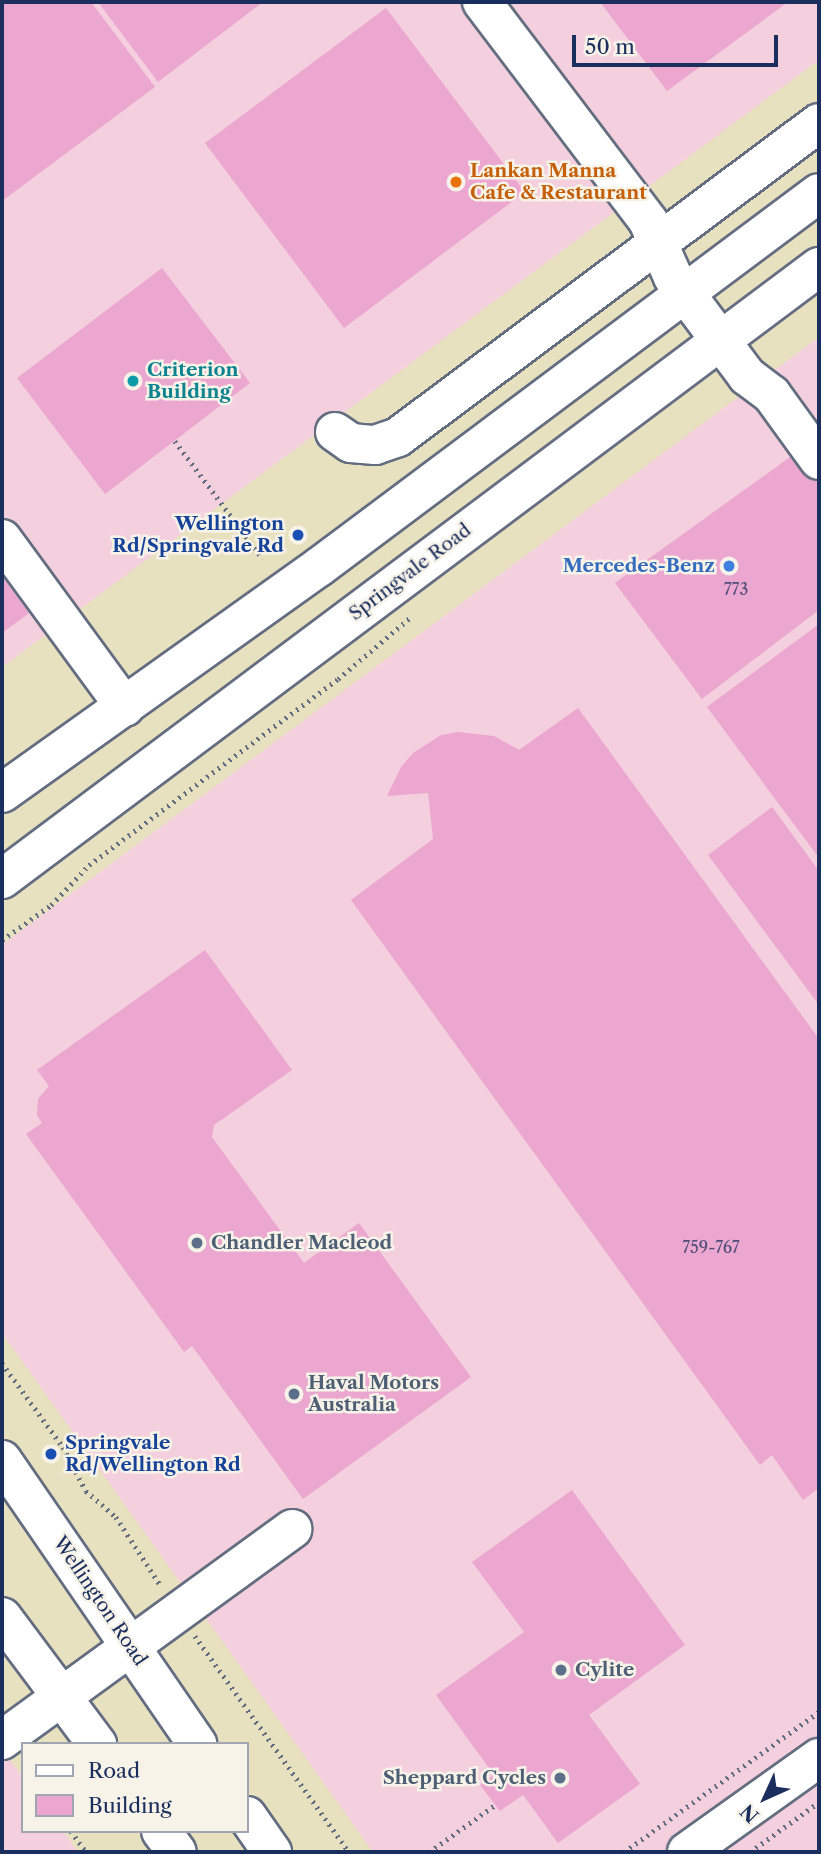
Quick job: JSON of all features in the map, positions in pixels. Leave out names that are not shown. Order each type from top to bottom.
[{"type":"main road","points":[[482,2],[648,221],[673,277],[747,376],[772,395],[819,460]]},
{"type":"main road","points":[[335,432],[351,443],[375,445],[398,437],[819,123]]},
{"type":"main road","points":[[2,793],[319,567],[819,193]]},
{"type":"main road","name":"Springvale Road","points":[[2,879],[819,267]]},
{"type":"main road","points":[[2,539],[125,707]]},
{"type":"main road","name":"Wellington Road","points":[[2,1460],[196,1742]]},
{"type":"main road","points":[[2,1740],[292,1529]]},
{"type":"main road","points":[[2,1617],[96,1742]]},
{"type":"main road","points":[[687,1852],[819,1758]]},
{"type":"main road","points":[[248,1817],[272,1852]]},
{"type":"main road","points":[[163,1833],[177,1852]]},
{"type":"path","points":[[175,440],[263,559]]},
{"type":"path","points":[[2,940],[51,905],[89,865],[338,679],[423,607]]},
{"type":"path","points":[[624,1852],[819,1712]]},
{"type":"path","points":[[750,1852],[758,1850],[819,1802]]},
{"type":"path","points":[[429,1852],[495,1805]]},
{"type":"path","points":[[72,1833],[86,1852]]},
{"type":"shaded area","points":[[2,2],[819,2],[819,60],[2,667]]},
{"type":"shaded area","points":[[819,337],[819,1852],[373,1852],[2,1333],[2,945]]},
{"type":"shaded area","points":[[2,1749],[21,1774],[21,1833],[64,1833],[78,1852],[2,1852]]},
{"type":"building","points":[[2,2],[91,2],[155,87],[2,201]]},
{"type":"building","points":[[98,2],[263,2],[158,82]]},
{"type":"building","points":[[600,2],[788,2],[667,91]]},
{"type":"building","points":[[386,8],[525,192],[344,328],[205,143]]},
{"type":"building","name":"Criterion Building","points":[[162,268],[250,383],[105,494],[17,378]]},
{"type":"building","name":"Mercedes-Benz","points":[[797,452],[819,481],[819,610],[702,699],[615,583]]},
{"type":"building","points":[[2,576],[29,613],[2,633]]},
{"type":"building","points":[[819,624],[819,858],[707,707]]},
{"type":"building","points":[[578,708],[819,1039],[819,1488],[803,1500],[772,1455],[760,1465],[351,900],[433,839],[428,793],[387,796],[401,767],[413,753],[441,735],[458,732],[494,736],[519,750]]},
{"type":"building","points":[[772,807],[819,871],[819,1005],[708,855]]},
{"type":"building","name":"Chandler Macleod","points":[[205,950],[292,1070],[214,1125],[212,1137],[304,1263],[359,1223],[471,1377],[303,1499],[192,1346],[184,1352],[26,1134],[42,1123],[37,1115],[38,1099],[49,1086],[37,1070]]},
{"type":"building","name":"Cylite","points":[[572,1490],[685,1645],[589,1715],[640,1784],[558,1843],[523,1795],[500,1811],[480,1785],[494,1775],[436,1695],[524,1632],[472,1562]]},
{"type":"place","name":"Lankan Manna Cafe & Restaurant","points":[[456,182]]},
{"type":"place","name":"Criterion Building","points":[[133,381]]},
{"type":"place","name":"Wellington Rd/Springvale Rd","points":[[298,535]]},
{"type":"place","name":"Mercedes-Benz","points":[[729,566]]},
{"type":"place","name":"Chandler Macleod","points":[[197,1243]]},
{"type":"place","name":"Haval Motors Australia","points":[[294,1394]]},
{"type":"place","name":"Springvale Rd/Wellington Rd","points":[[51,1454]]},
{"type":"place","name":"Cylite","points":[[561,1670]]},
{"type":"place","name":"Sheppard Cycles","points":[[560,1778]]}]
